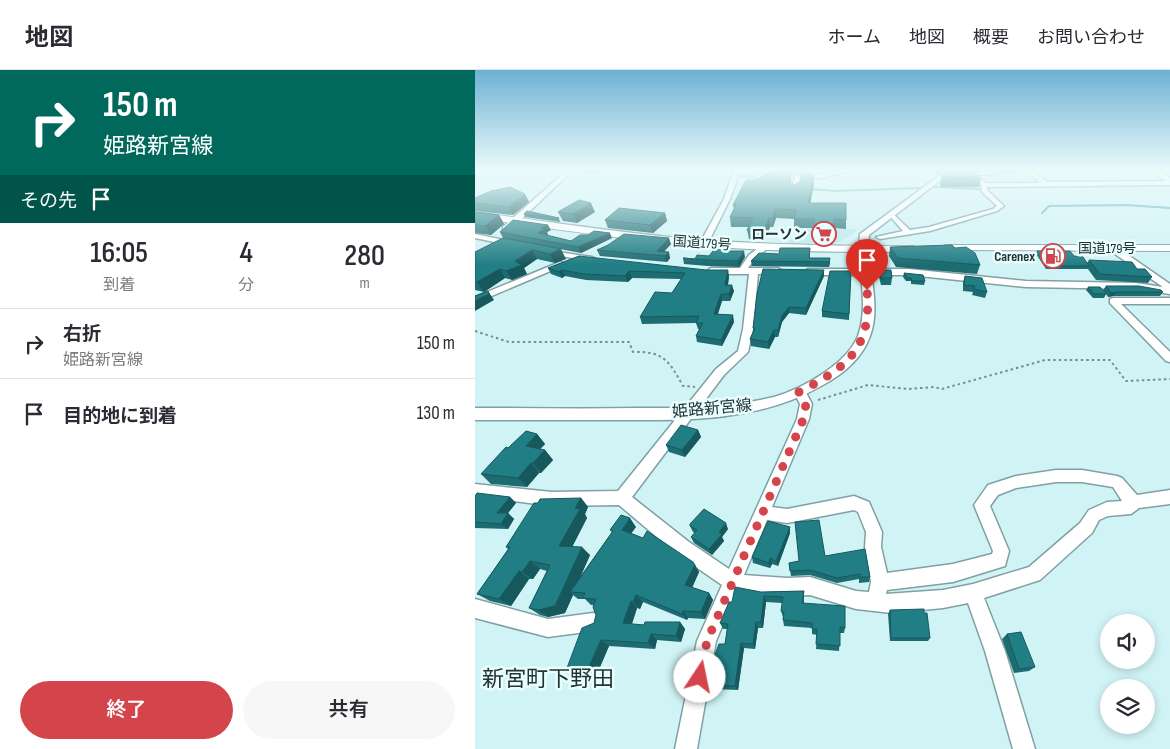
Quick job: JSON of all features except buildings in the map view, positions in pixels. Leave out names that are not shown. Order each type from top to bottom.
[{"type":"highway","name":"国道179号","points":[[475,215],[624,235],[765,247],[864,249],[1170,248]]},
{"type":"main road","name":"姫路新宮線","points":[[475,414],[689,413],[731,411],[803,398],[851,358],[864,335],[868,308],[864,249],[865,234],[908,202]]},
{"type":"street","points":[[492,239],[497,237],[535,202]]},
{"type":"street","points":[[703,243],[726,202]]},
{"type":"street","points":[[880,237],[909,233],[995,210],[1001,206],[996,202]]},
{"type":"street","points":[[891,214],[909,233]]},
{"type":"street","points":[[611,244],[624,235]]},
{"type":"street","points":[[475,236],[518,245]]},
{"type":"street","points":[[622,498],[720,372],[743,352],[748,329],[748,270],[752,257],[765,247]]},
{"type":"street","points":[[1112,248],[1170,290]]},
{"type":"street","points":[[536,249],[601,261]]},
{"type":"street","points":[[475,300],[598,251]]},
{"type":"street","points":[[700,270],[909,272],[1049,285],[1135,286],[1170,290]]},
{"type":"street","points":[[1170,301],[1113,301],[1170,358]]},
{"type":"street","points":[[686,749],[707,641],[803,420],[803,398]]},
{"type":"street","points":[[880,582],[953,573],[999,560],[1001,551],[982,505],[993,490],[1016,482],[1056,476],[1082,476],[1117,482],[1129,498],[1135,502],[1170,497]]},
{"type":"street","points":[[475,490],[552,499],[622,498],[683,548],[732,581],[749,585],[810,586],[856,600],[892,604],[943,599],[973,593],[1035,574],[1086,528],[1094,515],[1107,509],[1131,507],[1135,502]]},
{"type":"street","points":[[763,513],[787,516],[853,503],[864,507],[874,532],[873,547],[880,582],[876,601]]},
{"type":"street","points":[[973,593],[995,651],[1024,749]]},
{"type":"street","points":[[475,610],[476,608],[548,628],[593,622]]},
{"type":"path","points":[[475,330],[509,342],[629,342],[633,352],[657,352],[671,364],[683,386],[707,388]]},
{"type":"path","points":[[803,398],[867,385],[908,389],[934,387],[942,389],[1045,360],[1110,360],[1126,381],[1170,379]]},
{"type":"shaded area","points":[[804,229],[856,229],[855,232],[838,243],[787,244],[796,234],[804,234]]},
{"type":"waterway","points":[[1042,213],[1049,206],[1126,205],[1170,208]]},
{"type":"place","name":"ローソン","points":[[824,234]]},
{"type":"place","name":"Carenex","points":[[1053,256]]},
{"type":"district","name":"新宮町下野田","points":[[548,679]]},
{"type":"route","points":[[700,677],[707,641],[803,420],[806,404],[799,392],[826,378],[851,358],[864,335],[868,308],[867,290]]}]
